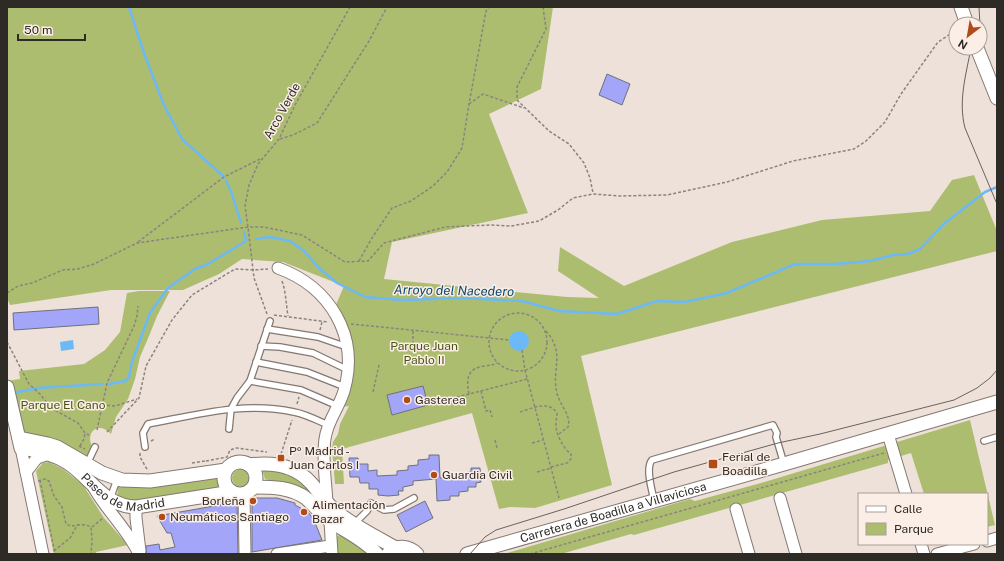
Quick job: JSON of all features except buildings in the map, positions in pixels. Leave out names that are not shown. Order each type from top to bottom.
[{"type":"street","points":[[980,56],[997,98]]},
{"type":"street","points":[[280,269],[304,280],[316,289],[326,300],[341,324],[347,347],[348,370],[345,387],[338,406],[328,425],[324,440],[323,454],[327,503]]},
{"type":"street","points":[[8,393],[43,554]]},
{"type":"street","name":"Carretera de Boadilla a Villaviciosa","points":[[468,554],[995,402]]},
{"type":"street","points":[[888,434],[906,493]]},
{"type":"street","name":"Paseo de Madrid","points":[[20,443],[67,462],[110,500],[127,507],[136,507],[274,487],[295,492],[305,498],[330,521],[364,542],[377,554]]},
{"type":"street","name":"Paseo de Madrid","points":[[20,443],[53,445],[89,459],[102,473],[122,480],[149,474],[207,467],[226,470]]},
{"type":"street","points":[[26,472],[37,458],[49,454]]},
{"type":"street","points":[[244,462],[254,469],[256,481],[244,491],[228,488],[225,482],[224,476],[226,470],[234,463],[244,462]]},
{"type":"street","points":[[249,465],[271,463],[294,470],[310,482],[333,509],[392,551],[408,547],[418,554]]},
{"type":"street","points":[[310,482],[319,478],[325,469]]},
{"type":"street","points":[[90,483],[99,498],[125,531],[140,554]]},
{"type":"street","points":[[244,491],[245,554]]},
{"type":"street","points":[[780,498],[796,554]]},
{"type":"street","points":[[136,507],[140,554]]},
{"type":"street","points":[[736,509],[749,554]]},
{"type":"street","points":[[277,554],[331,550],[330,521]]},
{"type":"street","points":[[937,554],[970,545]]},
{"type":"lane","points":[[229,429],[231,408],[250,381],[270,321]]},
{"type":"lane","points":[[267,329],[318,337],[347,347]]},
{"type":"lane","points":[[261,346],[280,347],[313,353],[348,370]]},
{"type":"lane","points":[[256,362],[307,372],[345,387]]},
{"type":"lane","points":[[250,381],[301,390],[338,406]]},
{"type":"lane","points":[[144,445],[143,433],[148,424],[231,408],[256,407],[294,412],[328,425]]},
{"type":"lane","points":[[654,500],[648,469],[652,460],[773,425],[778,433],[776,437],[784,464]]},
{"type":"lane","points":[[984,441],[997,437]]},
{"type":"lane","points":[[89,459],[95,448]]},
{"type":"lane","points":[[110,500],[115,485],[122,480]]},
{"type":"lane","points":[[354,525],[372,503],[384,510],[394,509],[414,498]]},
{"type":"path","name":"Arco Verde","points":[[270,321],[254,278],[245,206],[249,185],[258,164],[279,139],[295,105],[350,7]]},
{"type":"path","points":[[279,139],[293,135],[317,123],[369,41],[387,7]]},
{"type":"path","points":[[359,261],[392,208],[411,201],[433,186],[447,172],[462,148],[486,11],[489,7]]},
{"type":"path","points":[[543,7],[546,29],[517,87],[517,100],[549,131],[569,144],[584,163],[590,178],[593,194]]},
{"type":"path","points":[[137,243],[248,227],[264,228],[302,235],[345,262],[368,261],[384,243],[445,227],[490,225],[511,226],[539,221],[558,210],[573,198],[593,194],[620,196],[667,195],[727,182],[793,162],[854,149],[866,141],[885,122],[901,94],[938,42],[948,36]]},
{"type":"path","points":[[469,104],[483,94],[526,109]]},
{"type":"path","points":[[7,293],[18,286],[32,283],[63,270],[78,269],[94,264],[137,243],[224,177],[264,157]]},
{"type":"path","points":[[107,432],[139,398],[146,366],[172,320],[192,295],[235,269],[280,269],[285,288],[285,302],[288,317]]},
{"type":"path","points":[[97,430],[107,382],[134,326],[138,306]]},
{"type":"path","points":[[544,330],[547,344],[542,358],[532,368],[525,370],[510,370],[497,363],[490,352],[489,338],[494,326],[498,320],[510,314],[524,313],[536,319],[552,338],[557,351],[557,393],[559,402],[569,420],[568,427],[559,434]]},
{"type":"path","points":[[267,314],[341,324],[509,340]]},
{"type":"path","points":[[413,331],[413,349]]},
{"type":"path","points":[[7,343],[29,384],[40,394],[51,408],[78,423],[85,433],[91,436]]},
{"type":"path","points":[[522,350],[527,379],[559,498]]},
{"type":"path","points":[[469,394],[468,378],[471,372],[477,368],[497,363]]},
{"type":"path","points":[[373,392],[379,365]]},
{"type":"path","points":[[442,401],[527,379]]},
{"type":"path","points":[[481,391],[486,411],[490,410],[492,417]]},
{"type":"path","points":[[102,405],[115,406],[139,398]]},
{"type":"path","points":[[520,412],[545,406],[553,408],[557,413],[556,423],[563,447],[571,454],[571,459],[567,462],[537,472]]},
{"type":"path","points":[[149,474],[140,458],[141,443],[144,445],[155,440]]},
{"type":"path","points":[[495,440],[497,448]]},
{"type":"path","points":[[532,444],[543,440]]},
{"type":"path","points":[[79,446],[89,459]]},
{"type":"path","points":[[191,463],[207,467],[227,457],[230,450],[236,448],[273,453]]},
{"type":"path","points":[[530,554],[893,451]]},
{"type":"path","points":[[142,470],[149,474]]},
{"type":"path","points":[[36,481],[45,479],[49,481],[54,496],[62,507],[66,524],[69,526],[84,524],[91,527]]},
{"type":"path","points":[[40,480],[55,554]]},
{"type":"path","points":[[91,527],[106,516]]},
{"type":"path","points":[[54,551],[70,538],[78,524]]},
{"type":"path","points":[[91,527],[91,554]]},
{"type":"green space","name":"Parque Juan Pablo II","points":[[7,7],[553,7],[541,89],[489,114],[528,213],[392,242],[384,279],[567,297],[599,298],[558,271],[560,247],[624,286],[732,242],[822,220],[930,211],[952,180],[974,175],[997,231],[997,251],[581,356],[612,485],[535,508],[510,507],[499,509],[472,413],[342,449],[344,484],[335,484],[332,448],[333,442],[338,434],[340,424],[349,406],[342,407],[349,387],[335,307],[344,286],[283,262],[242,259],[219,274],[183,290],[111,290],[10,305],[7,298]]},
{"type":"green space","name":"Parque El Cano","points":[[139,291],[170,291],[157,316],[140,357],[135,379],[128,399],[116,417],[111,434],[101,428],[97,428],[91,433],[90,438],[93,448],[87,462],[20,437],[7,381],[20,379],[19,371],[84,364],[105,350],[120,332],[127,293]]},
{"type":"green space","points":[[970,420],[987,493],[924,493],[911,453],[888,460],[888,463],[634,535],[631,534],[561,554],[504,554],[690,499],[695,501],[761,483]]},
{"type":"green space","points":[[49,462],[63,469],[83,485],[104,518],[128,545],[96,552],[96,554],[54,554],[36,471],[43,463]]},
{"type":"green space","points":[[241,469],[247,472],[250,478],[247,484],[241,487],[235,484],[232,478],[235,472]]},
{"type":"green space","points":[[262,469],[276,470],[297,477],[320,500],[296,488],[265,479]]},
{"type":"green space","points":[[218,476],[222,489],[142,502],[117,498],[118,487],[168,485]]},
{"type":"green space","points":[[988,496],[995,525],[988,527]]},
{"type":"green space","points":[[340,534],[369,554],[338,554],[336,538]]},
{"type":"water","points":[[519,331],[526,334],[529,341],[526,348],[519,351],[512,348],[509,341],[512,334]]},
{"type":"water","points":[[73,340],[74,349],[61,351],[60,342]]},
{"type":"waterway","points":[[129,7],[144,53],[163,103],[182,139],[224,177]]},
{"type":"waterway","points":[[226,181],[231,191],[241,223]]},
{"type":"waterway","name":"Arroyo del Nacedero","points":[[256,239],[270,237],[290,241],[304,251],[319,268],[337,283],[365,297],[403,300],[463,298],[522,301],[559,311],[617,314],[657,301],[685,302],[727,293],[795,264],[836,264],[870,261],[893,255],[908,254],[920,249],[945,223],[985,192],[997,187]]},
{"type":"waterway","name":"Arroyo del Nacedero","points":[[109,384],[126,381],[129,377],[132,362],[150,313],[168,288],[195,269],[208,264],[246,241],[244,232]]},
{"type":"waterway","name":"Arroyo del Nacedero","points":[[13,393],[38,388],[102,384]]},
{"type":"tram line","points":[[979,7],[980,16]]},
{"type":"tram line","points":[[969,56],[965,78],[962,108],[963,118],[965,128],[997,204]]},
{"type":"tram line","points":[[470,554],[485,537],[496,530],[674,472],[778,443],[820,434],[954,400],[977,388],[990,378],[997,370]]},
{"type":"place","name":"Gasterea","points":[[407,400]]},
{"type":"place","name":"Pº Madrid - Juan Carlos I","points":[[281,458]]},
{"type":"place","name":"Ferial de Boadilla","points":[[713,464]]},
{"type":"place","name":"Guardia Civil","points":[[434,475]]},
{"type":"place","name":"Borleña","points":[[253,501]]},
{"type":"place","name":"Alimentación Bazar","points":[[304,512]]},
{"type":"place","name":"Neumáticos Santiago","points":[[162,517]]}]
